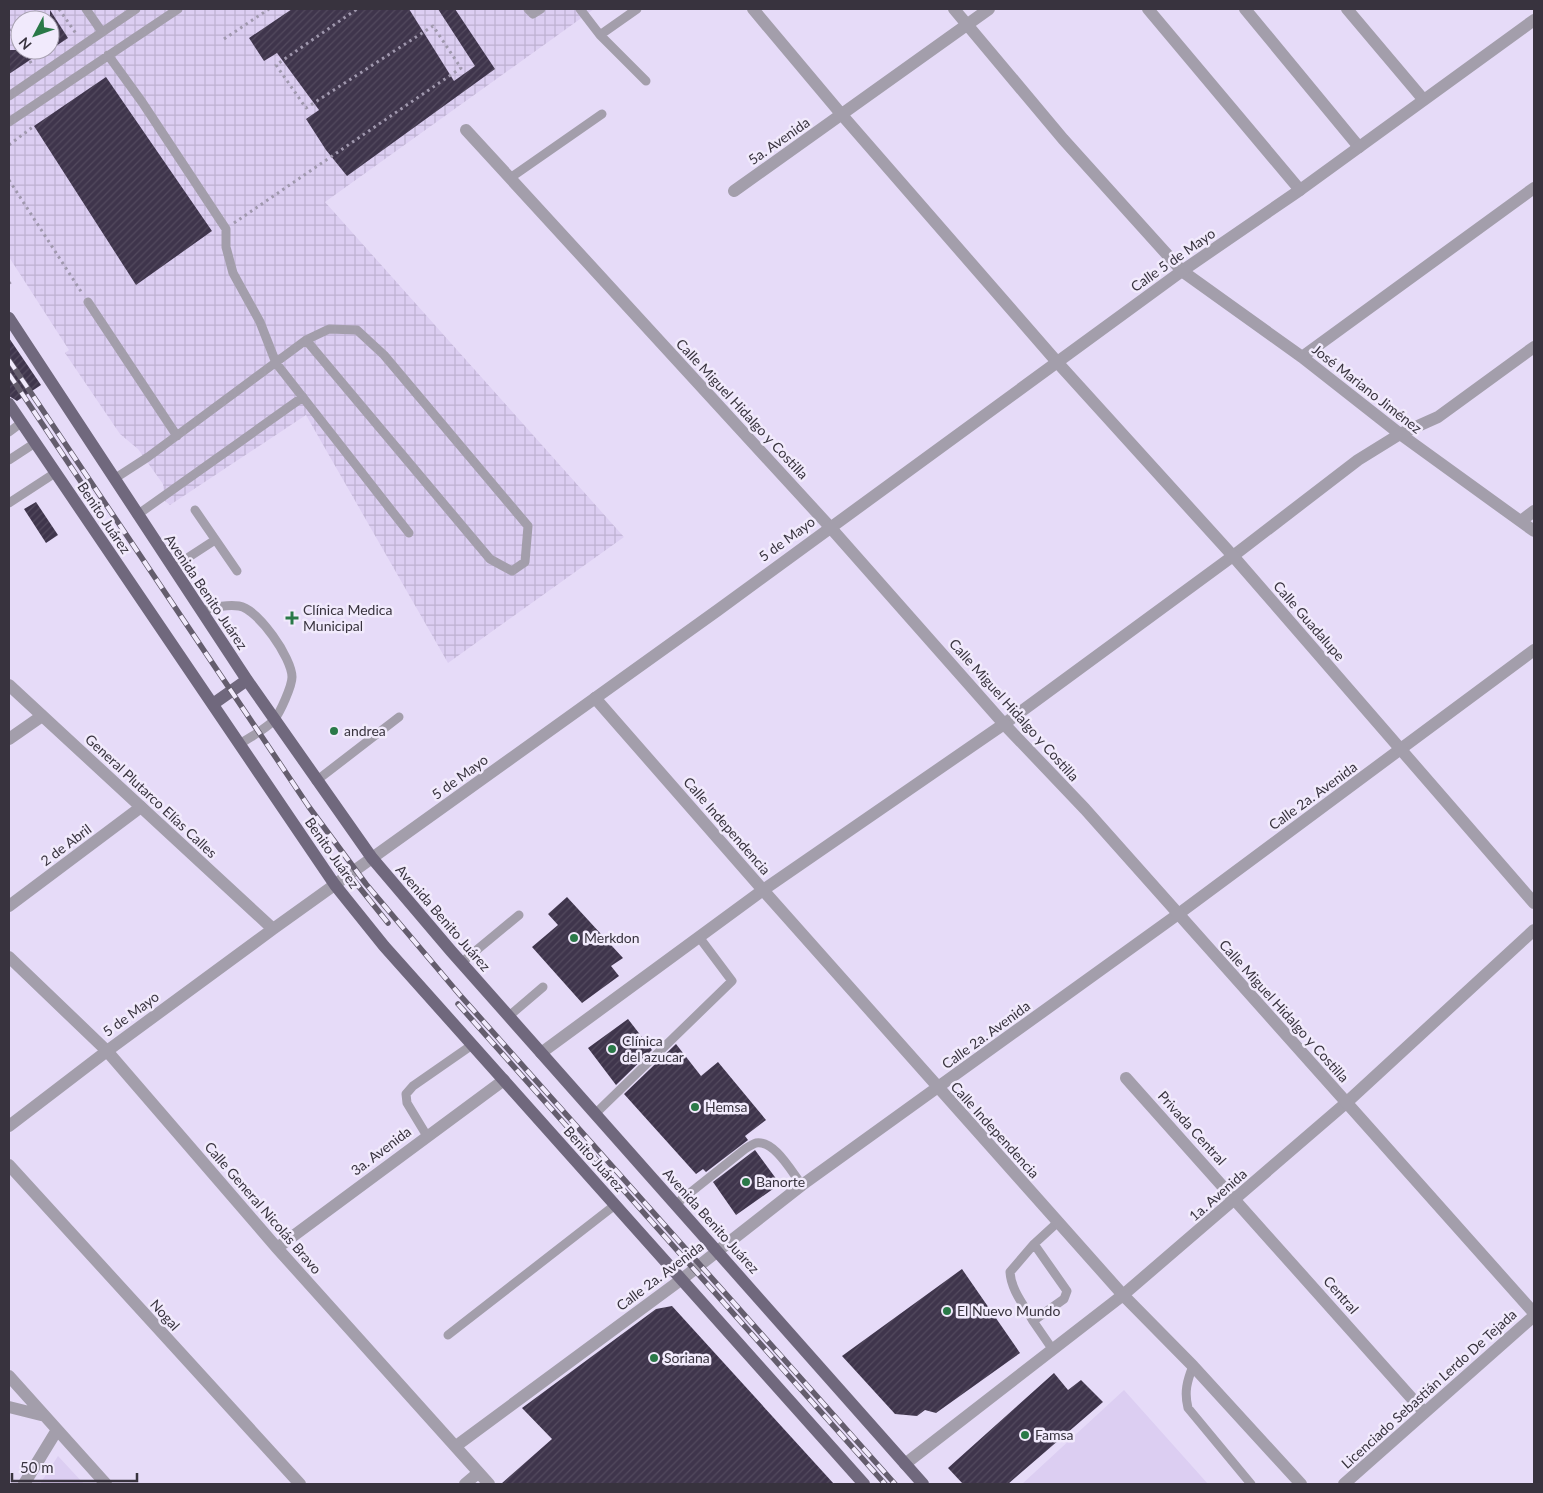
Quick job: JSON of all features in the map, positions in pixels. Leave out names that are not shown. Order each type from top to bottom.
[{"type":"main road","name":"Avenida Benito Juárez","points":[[9,318],[247,680],[316,781],[372,858],[541,1053],[923,1484]]},
{"type":"main road","name":"Benito Juárez","points":[[9,404],[335,885],[384,946],[682,1279]]},
{"type":"main road","points":[[213,704],[247,680]]},
{"type":"main road","points":[[682,1279],[864,1484]]},
{"type":"street","name":"Calle Guadalupe","points":[[753,9],[842,115],[1057,362],[1233,556],[1534,903]]},
{"type":"street","name":"José Mariano Jiménez","points":[[954,9],[1063,139],[1182,271],[1302,357],[1400,434],[1534,531]]},
{"type":"street","name":"5a. Avenida","points":[[734,191],[989,9]]},
{"type":"street","points":[[1148,9],[1300,190]]},
{"type":"street","points":[[1245,9],[1359,147]]},
{"type":"street","points":[[1347,9],[1423,99]]},
{"type":"street","name":"Calle 5 de Mayo","points":[[830,527],[1182,271],[1300,190],[1534,20]]},
{"type":"street","name":"Calle Miguel Hidalgo y Costilla","points":[[466,130],[830,527],[1004,724],[1085,809],[1177,915],[1534,1315]]},
{"type":"street","points":[[1302,357],[1534,188]]},
{"type":"street","points":[[541,1053],[762,890],[1004,724],[1233,556],[1358,460],[1400,434],[1438,417],[1534,347]]},
{"type":"street","points":[[1521,521],[1534,511]]},
{"type":"street","name":"5 de Mayo","points":[[107,1051],[830,527]]},
{"type":"street","name":"Calle 2a. Avenida","points":[[456,1446],[682,1279],[802,1185],[1177,915],[1534,650]]},
{"type":"street","name":"General Plutarco Elías Calles","points":[[9,685],[273,929]]},
{"type":"street","name":"Calle Independencia","points":[[595,698],[937,1088],[1123,1295],[1193,1366],[1300,1484]]},
{"type":"street","points":[[9,739],[42,716]]},
{"type":"street","name":"2 de Abril","points":[[9,906],[141,807]]},
{"type":"street","name":"1a. Avenida","points":[[905,1464],[1123,1295],[1346,1103],[1534,930]]},
{"type":"street","name":"Calle General Nicolás Bravo","points":[[9,957],[107,1051],[278,1248],[489,1484]]},
{"type":"street","points":[[9,1126],[107,1051]]},
{"type":"street","name":"Privada Central","points":[[1126,1078],[1236,1199]]},
{"type":"street","name":"3a. Avenida","points":[[278,1248],[426,1136],[504,1080]]},
{"type":"street","name":"Nogal","points":[[9,1165],[300,1484]]},
{"type":"street","name":"Central","points":[[1236,1199],[1424,1412]]},
{"type":"street","name":"Licenciado Sebastián Lerdo De Tejada","points":[[1344,1484],[1534,1315]]},
{"type":"street","points":[[9,1376],[106,1484]]},
{"type":"street","points":[[9,1407],[45,1416]]},
{"type":"street","points":[[24,1484],[57,1430]]},
{"type":"street","points":[[465,1484],[478,1472]]},
{"type":"lane","points":[[86,9],[102,32]]},
{"type":"lane","points":[[9,96],[136,9]]},
{"type":"lane","points":[[9,122],[178,9]]},
{"type":"lane","points":[[528,9],[533,14],[541,9]]},
{"type":"lane","points":[[580,9],[600,35],[646,81]]},
{"type":"lane","points":[[600,35],[637,9]]},
{"type":"lane","points":[[108,55],[142,102],[226,228],[226,246],[233,273],[260,322],[276,363],[409,533]]},
{"type":"lane","points":[[510,178],[602,114]]},
{"type":"lane","points":[[88,302],[177,436]]},
{"type":"lane","points":[[114,479],[177,436],[306,340],[329,328],[357,330],[384,355],[528,526],[525,562],[512,571],[490,559],[306,340]]},
{"type":"lane","points":[[137,515],[302,397]]},
{"type":"lane","points":[[9,432],[22,423]]},
{"type":"lane","points":[[9,460],[35,443]]},
{"type":"lane","points":[[9,503],[55,473]]},
{"type":"lane","points":[[195,510],[238,571]]},
{"type":"lane","points":[[172,568],[215,540]]},
{"type":"lane","points":[[201,611],[222,606],[239,606],[251,610],[262,621],[290,666],[292,677],[290,688],[274,720],[240,744]]},
{"type":"lane","points":[[316,781],[399,717]]},
{"type":"lane","points":[[462,963],[519,915]]},
{"type":"lane","points":[[596,1114],[732,981],[699,937]]},
{"type":"lane","points":[[509,1016],[543,987]]},
{"type":"lane","points":[[426,1136],[407,1103],[406,1094],[413,1086],[472,1045]]},
{"type":"lane","points":[[676,1204],[745,1149],[756,1143],[767,1144],[775,1151],[802,1185]]},
{"type":"lane","points":[[448,1336],[616,1204]]},
{"type":"lane","points":[[1053,1350],[1016,1292],[1010,1280],[1010,1272],[1034,1244],[1058,1222]]},
{"type":"lane","points":[[1033,1321],[1064,1299],[1067,1291],[1034,1244]]},
{"type":"lane","points":[[1193,1366],[1186,1382],[1185,1396],[1188,1408],[1251,1484]]},
{"type":"path","points":[[60,9],[84,44]]},
{"type":"path","points":[[224,39],[269,9]]},
{"type":"path","points":[[226,228],[461,68],[433,26],[306,108],[276,65],[358,9]]},
{"type":"path","points":[[29,60],[39,75]]},
{"type":"path","points":[[9,145],[34,126]]},
{"type":"path","points":[[9,180],[88,302]]},
{"type":"shaded area","points":[[9,9],[594,9],[325,202],[624,537],[448,663],[306,415],[170,505],[165,501],[163,484],[138,449],[120,434],[65,353],[69,350],[9,257]]},
{"type":"shaded area","points":[[1124,1390],[1208,1484],[1022,1484]]},
{"type":"shaded area","points":[[58,1456],[84,1484],[40,1484]]},
{"type":"building","points":[[292,9],[409,9],[454,81],[475,66],[438,9],[455,9],[495,69],[347,176],[326,150],[306,119],[319,110],[277,53],[264,61],[249,38]]},
{"type":"building","points":[[60,26],[68,38],[60,43]]},
{"type":"building","points":[[9,50],[10,60],[30,60],[9,74]]},
{"type":"building","points":[[106,77],[212,231],[136,285],[34,126]]},
{"type":"building","points":[[9,338],[41,385],[17,401],[9,396]]},
{"type":"building","points":[[36,502],[58,535],[46,543],[24,509]]},
{"type":"building","name":"Merkdon","points":[[567,897],[623,958],[611,966],[619,976],[582,1003],[532,947],[558,925],[548,914]]},
{"type":"building","name":"Clínica del azucar","points":[[628,1019],[652,1050],[616,1085],[588,1048]]},
{"type":"building","name":"Hemsa","points":[[676,1044],[701,1076],[718,1062],[766,1120],[745,1136],[748,1140],[706,1172],[703,1169],[696,1174],[624,1094]]},
{"type":"building","name":"Banorte","points":[[755,1150],[780,1184],[736,1215],[713,1182]]},
{"type":"building","name":"El Nuevo Mundo","points":[[962,1269],[1020,1353],[936,1413],[925,1410],[917,1416],[895,1414],[842,1356]]},
{"type":"building","name":"Soriana","points":[[672,1306],[834,1484],[501,1484],[552,1439],[522,1408],[656,1309]]},
{"type":"building","name":"Famsa","points":[[1054,1373],[1068,1390],[1081,1380],[1103,1402],[1008,1484],[963,1484],[948,1468]]},
{"type":"railway","points":[[9,360],[309,807],[366,884],[459,994],[895,1484]]},
{"type":"railway","points":[[9,374],[85,488]]},
{"type":"railway","points":[[339,862],[388,923]]},
{"type":"railway","points":[[458,1004],[885,1484]]},
{"type":"place","name":"Clínica Medica Municipal","points":[[292,618]]},
{"type":"place","name":"andrea","points":[[334,731]]},
{"type":"place","name":"Merkdon","points":[[574,938]]},
{"type":"place","name":"Clínica del azucar","points":[[612,1049]]},
{"type":"place","name":"Hemsa","points":[[695,1107]]},
{"type":"place","name":"Banorte","points":[[746,1182]]},
{"type":"place","name":"El Nuevo Mundo","points":[[947,1311]]},
{"type":"place","name":"Soriana","points":[[654,1358]]},
{"type":"place","name":"Famsa","points":[[1025,1435]]}]
